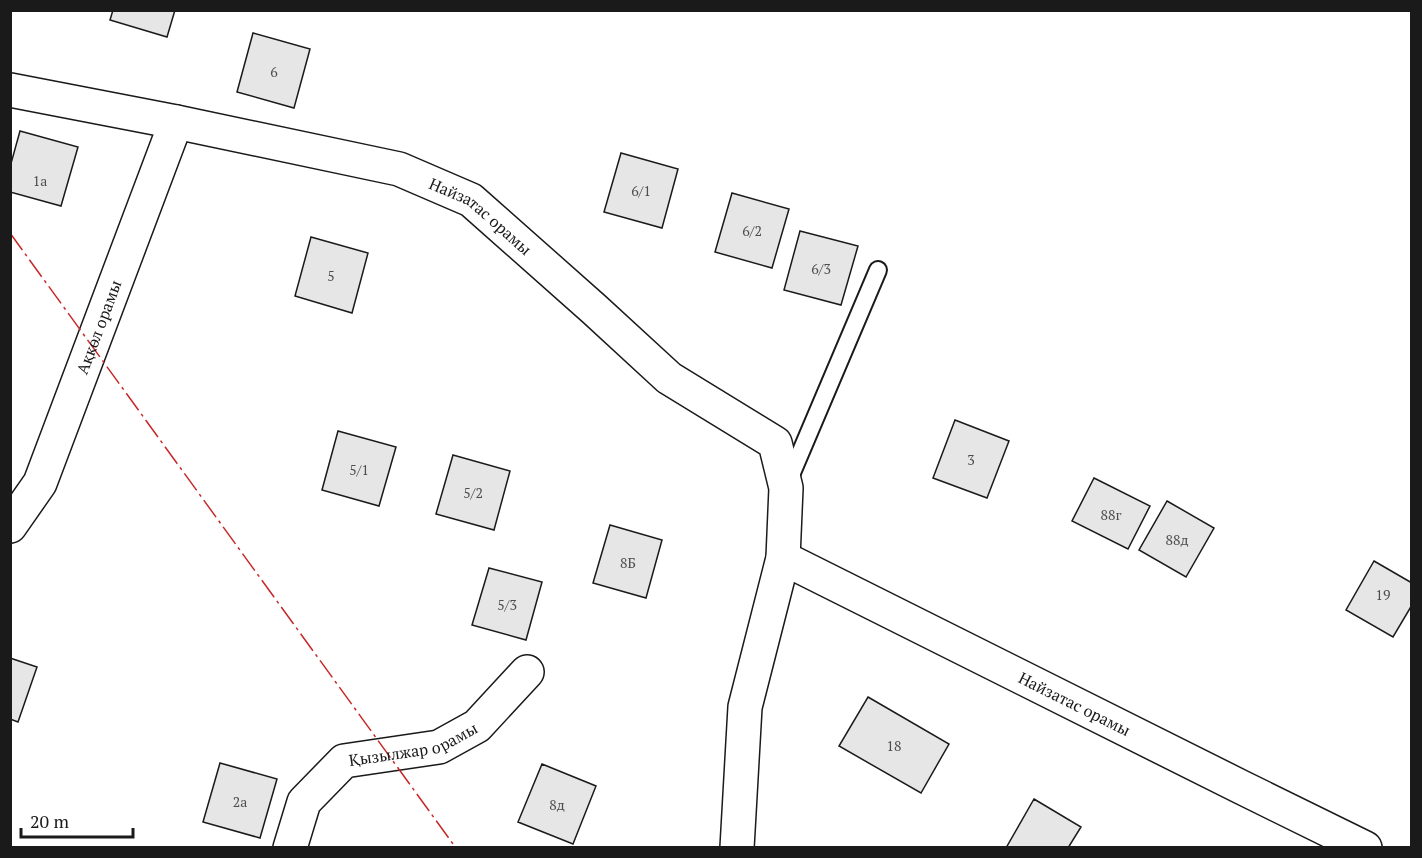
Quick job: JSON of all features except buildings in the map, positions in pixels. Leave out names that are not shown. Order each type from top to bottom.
[{"type":"street","name":"Найзатас орамы","points":[[10,90],[399,169],[471,200],[669,378],[775,443],[786,488],[783,558],[745,707],[737,848]]},
{"type":"street","name":"Ақкөл орамы","points":[[10,526],[40,483],[176,122]]},
{"type":"street","name":"Найзатас орамы","points":[[783,558],[1365,848]]},
{"type":"street","name":"Қызылжар орамы","points":[[290,848],[304,802],[344,761],[439,747],[477,726],[527,672]]},
{"type":"lane","points":[[786,488],[878,270]]},
{"type":"power","points":[[10,233],[456,848]]}]
